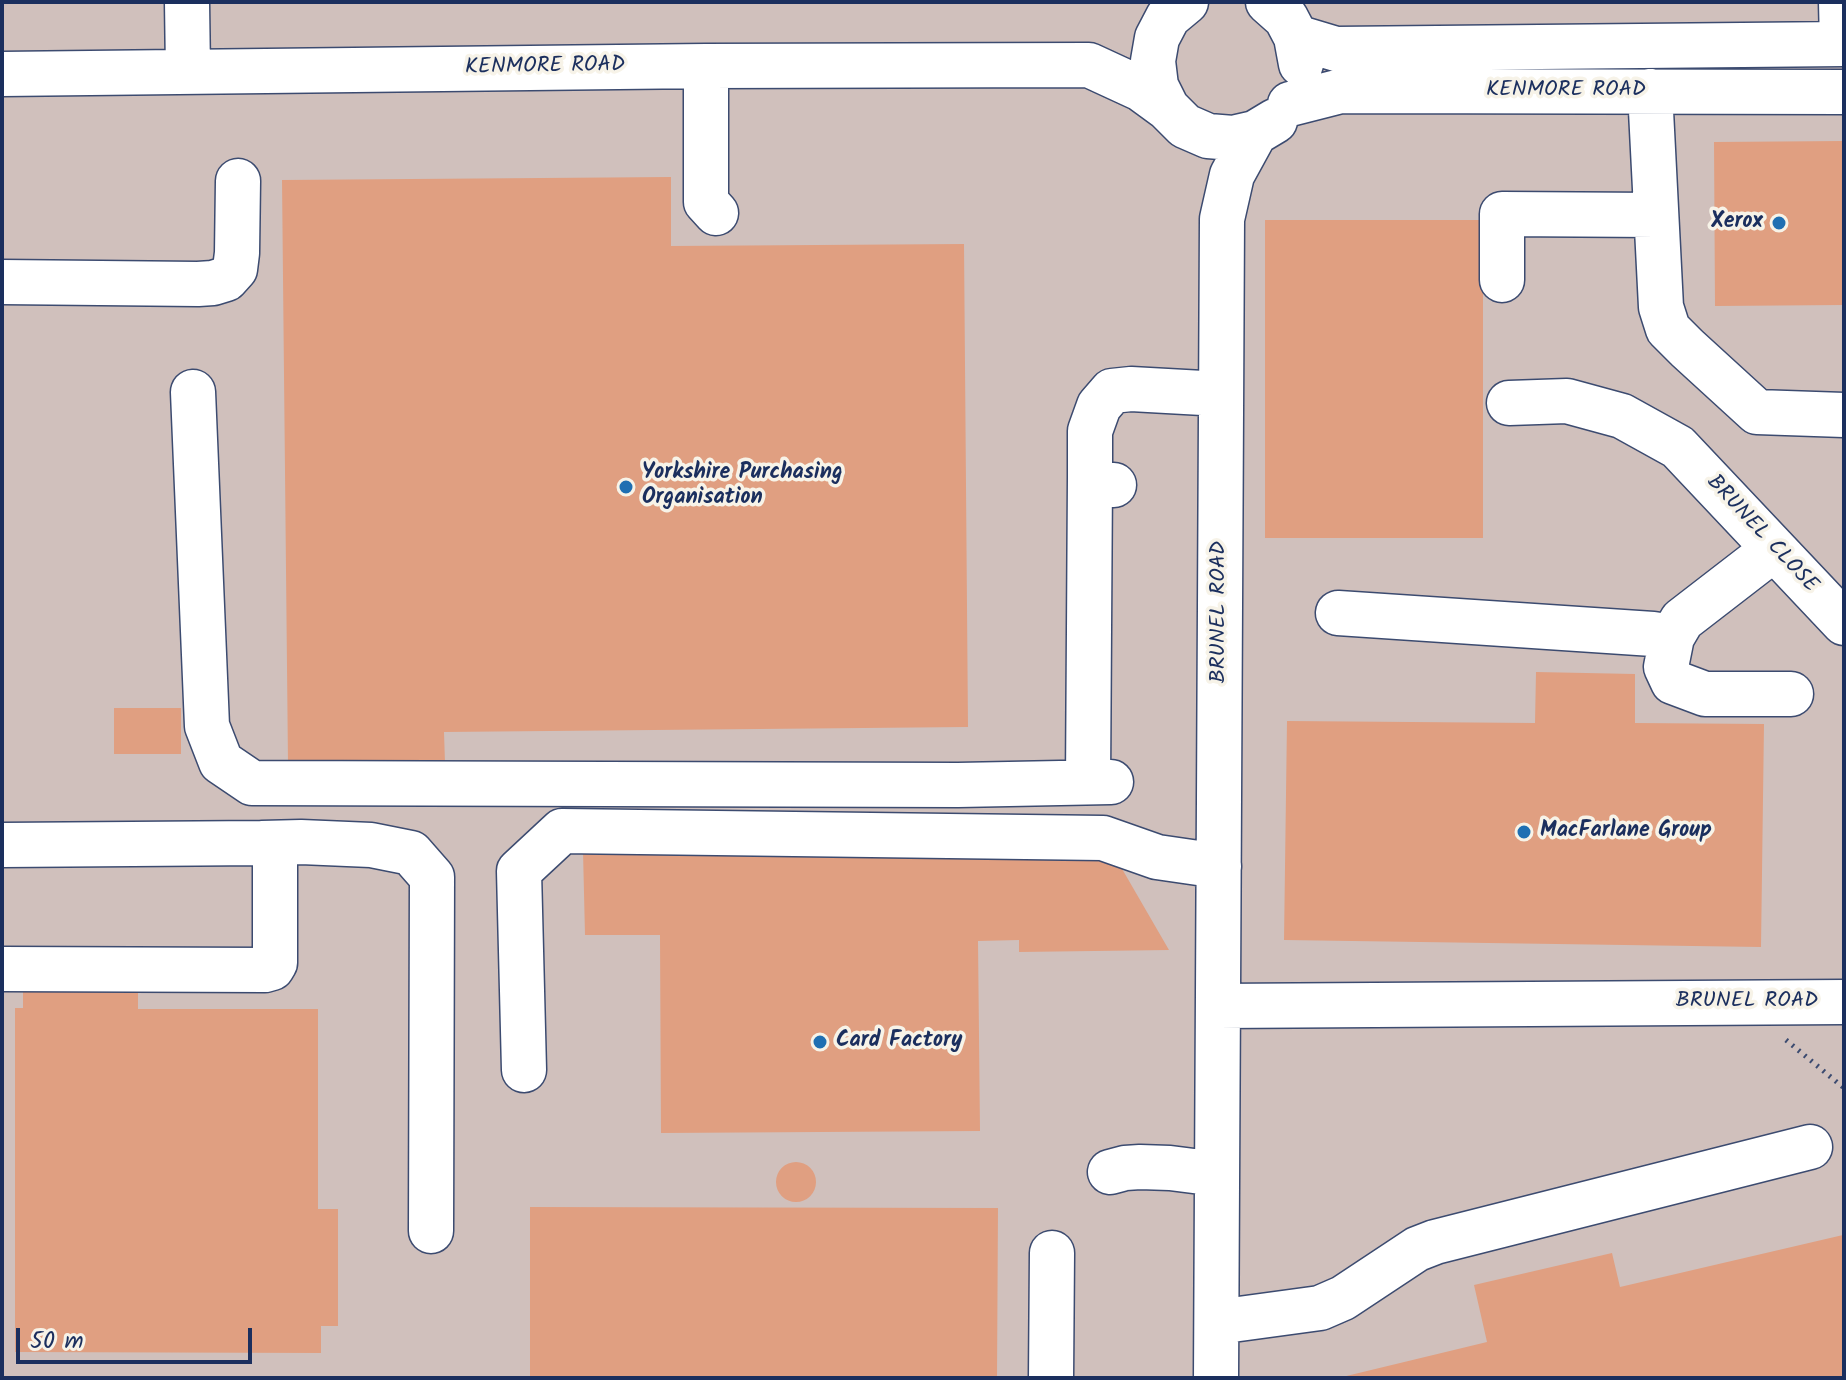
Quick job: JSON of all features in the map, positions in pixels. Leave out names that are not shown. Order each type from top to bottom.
[{"type":"street","points":[[187,2],[188,72]]},
{"type":"street","points":[[1268,2],[1286,18],[1296,37],[1301,60],[1299,83],[1290,104]]},
{"type":"street","name":"KENMORE ROAD","points":[[1089,65],[1136,40],[1177,10]]},
{"type":"street","name":"KENMORE ROAD","points":[[1176,117],[1156,86],[1153,61],[1157,38],[1177,10]]},
{"type":"street","name":"KENMORE ROAD","points":[[1296,37],[1336,49],[1843,30]]},
{"type":"street","name":"KENMORE ROAD","points":[[2,74],[1089,65],[1141,89],[1176,117],[1208,136],[1233,138],[1255,133],[1275,121],[1290,104],[1341,91],[1844,92]]},
{"type":"street","points":[[706,66],[706,202],[716,213]]},
{"type":"street","points":[[1650,91],[1661,307],[1668,329],[1757,412],[1844,415]]},
{"type":"street","name":"BRUNEL ROAD","points":[[1176,117],[1212,183],[1222,219]]},
{"type":"street","name":"BRUNEL ROAD","points":[[1216,1378],[1222,219],[1232,175],[1255,133]]},
{"type":"street","points":[[2,282],[198,284],[226,279],[235,269],[237,253],[238,181]]},
{"type":"street","points":[[1502,280],[1502,214],[1656,215]]},
{"type":"street","points":[[193,392],[207,726],[221,762],[252,783],[958,785],[1100,782],[1102,481],[1090,431],[1099,406],[1112,391],[1131,389],[1221,394]]},
{"type":"street","name":"BRUNEL CLOSE","points":[[1509,403],[1567,401],[1622,416],[1678,447],[1844,623]]},
{"type":"street","points":[[1774,549],[1682,620],[1672,637],[1666,667],[1673,682],[1705,694],[1791,694]]},
{"type":"street","points":[[1338,613],[1672,637]]},
{"type":"street","points":[[524,1070],[519,871],[562,831],[1103,838],[1157,857],[1219,866]]},
{"type":"street","points":[[2,845],[301,842],[371,845],[411,853],[432,877],[431,1231]]},
{"type":"street","points":[[2,969],[272,968],[275,963],[275,858],[270,848],[262,843]]},
{"type":"street","name":"BRUNEL ROAD","points":[[1218,1006],[1844,1002]]},
{"type":"street","points":[[1217,1322],[1320,1308],[1353,1292],[1417,1249],[1435,1242],[1810,1147]]},
{"type":"street","points":[[1110,1172],[1140,1167],[1217,1174]]},
{"type":"street","points":[[1051,1378],[1052,1253]]},
{"type":"path","points":[[1743,1002],[1844,1088]]},
{"type":"shaded area","points":[[2,2],[1844,2],[1844,1378],[2,1378]]},
{"type":"building","name":"Xerox","points":[[1844,141],[1844,305],[1715,306],[1714,142]]},
{"type":"building","name":"Yorkshire Purchasing Organisation","points":[[671,177],[671,246],[964,244],[968,727],[444,732],[445,763],[288,764],[282,180]]},
{"type":"building","points":[[1265,220],[1483,220],[1483,538],[1265,538]]},
{"type":"building","name":"MacFarlane Group","points":[[1536,672],[1635,674],[1635,723],[1764,724],[1761,947],[1284,940],[1287,721],[1535,723]]},
{"type":"building","points":[[114,708],[181,708],[181,754],[114,754]]},
{"type":"building","name":"Card Factory","points":[[583,851],[1114,855],[1169,950],[1019,952],[1019,940],[978,941],[980,1131],[661,1133],[660,935],[585,935]]},
{"type":"building","points":[[23,978],[138,978],[138,1009],[318,1009],[318,1209],[338,1209],[338,1326],[321,1326],[321,1353],[15,1352],[15,1008],[23,1008]]},
{"type":"building","points":[[796,1162],[810,1168],[816,1182],[810,1196],[796,1202],[782,1196],[776,1182],[782,1168]]},
{"type":"building","points":[[530,1207],[998,1208],[997,1378],[530,1378]]},
{"type":"building","points":[[1843,1235],[1844,1378],[1338,1378],[1487,1342],[1474,1285],[1612,1253],[1620,1287]]},
{"type":"place","name":"Xerox","points":[[1779,223]]},
{"type":"place","name":"Yorkshire Purchasing Organisation","points":[[626,487]]},
{"type":"place","name":"MacFarlane Group","points":[[1524,832]]},
{"type":"place","name":"Card Factory","points":[[820,1042]]}]
